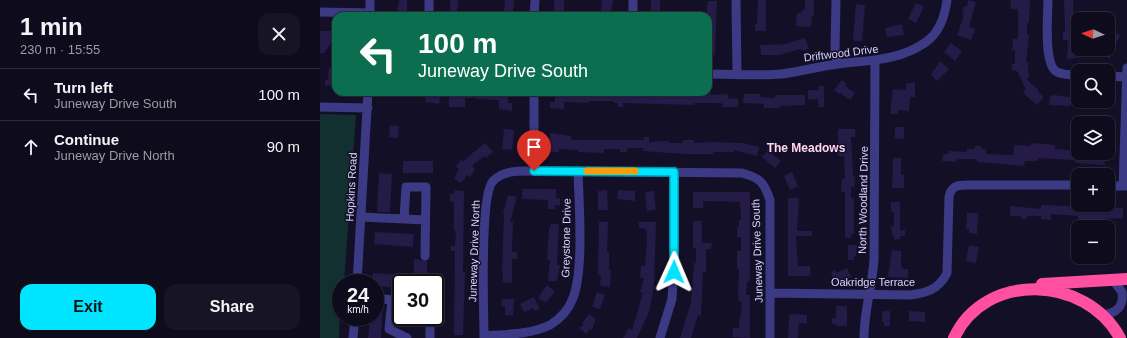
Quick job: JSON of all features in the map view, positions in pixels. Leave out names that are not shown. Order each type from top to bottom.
[{"type":"highway","points":[[948,338],[966,313],[984,298],[1004,289],[1021,285],[1127,279]]},
{"type":"highway","points":[[954,338],[974,312],[996,298],[1015,291],[1046,289],[1060,292],[1088,304],[1102,315],[1115,329],[1120,338]]},
{"type":"street","points":[[370,0],[370,12]]},
{"type":"street","points":[[429,0],[429,12]]},
{"type":"street","points":[[534,12],[535,0]]},
{"type":"street","points":[[633,0],[633,12]]},
{"type":"street","points":[[736,0],[737,74]]},
{"type":"street","points":[[836,0],[835,50],[838,64]]},
{"type":"street","name":"Driftwood Drive","points":[[712,74],[781,74],[838,64],[896,57],[927,42],[941,23],[947,0]]},
{"type":"street","points":[[1048,0],[1048,45],[1050,64],[1056,72],[1071,74]]},
{"type":"street","points":[[320,12],[332,12]]},
{"type":"street","name":"North Woodland Drive","points":[[864,338],[865,309],[869,295],[874,260],[875,60]]},
{"type":"street","points":[[1125,186],[1127,68]]},
{"type":"street","points":[[1115,76],[1126,77]]},
{"type":"street","name":"Hopkins Road","points":[[358,274],[368,96]]},
{"type":"street","points":[[534,96],[534,171]]},
{"type":"street","points":[[320,107],[368,108]]},
{"type":"street","name":"Juneway Drive North","points":[[484,337],[484,219],[488,190],[493,182],[502,175],[511,172],[578,171]]},
{"type":"street","name":"Juneway Drive South","points":[[578,171],[742,173],[753,176],[766,186],[770,206],[770,338]]},
{"type":"street","name":"Greystone Drive","points":[[484,337],[537,330],[551,324],[568,309],[577,284],[578,171]]},
{"type":"street","points":[[660,338],[672,293],[674,172]]},
{"type":"street","name":"Oakridge Terrace","points":[[771,293],[910,296],[925,293],[934,289],[943,281],[947,273],[949,197],[950,191],[954,187],[968,185],[1071,185]]},
{"type":"street","points":[[404,219],[406,187],[426,187],[425,256]]},
{"type":"street","points":[[362,217],[425,220]]},
{"type":"street","points":[[1102,315],[1116,312],[1121,306],[1122,292],[1113,280]]},
{"type":"street","points":[[392,320],[390,329],[406,338]]},
{"type":"street","points":[[353,338],[354,326]]},
{"type":"street","points":[[430,326],[430,338]]},
{"type":"green space","points":[[320,114],[356,115],[345,274],[332,274],[332,326],[339,326],[339,338],[320,338]]},
{"type":"building","points":[[399,0],[407,0],[407,12],[398,12]]},
{"type":"building","points":[[450,0],[458,0],[457,12],[450,12]]},
{"type":"building","points":[[505,0],[514,0],[513,12],[504,12]]},
{"type":"building","points":[[554,0],[564,0],[564,12],[554,12]]},
{"type":"building","points":[[602,0],[613,0],[611,12],[601,12]]},
{"type":"building","points":[[651,0],[660,0],[660,12],[651,12]]},
{"type":"building","points":[[758,0],[766,0],[766,31],[755,31],[755,23],[757,24]]},
{"type":"building","points":[[805,0],[814,0],[814,16],[812,16],[811,27],[796,26],[797,13],[802,13],[802,10],[805,10]]},
{"type":"building","points":[[968,0],[976,2],[969,27],[975,29],[971,40],[957,35],[964,15],[962,15],[964,6],[967,6]]},
{"type":"building","points":[[1011,0],[1030,0],[1029,23],[1027,23],[1027,35],[1029,35],[1026,62],[1028,62],[1028,73],[1030,77],[1026,79],[1039,90],[1038,92],[1044,97],[1037,105],[1023,93],[1026,89],[1017,71],[1012,70],[1012,64],[1015,64],[1015,50],[1012,50],[1013,39],[1018,39],[1018,9],[1010,9]]},
{"type":"building","points":[[1064,0],[1073,0],[1073,12],[1071,12],[1071,56],[1085,57],[1067,59],[1068,40],[1063,40],[1063,32],[1065,32]]},
{"type":"building","points":[[708,1],[717,1],[715,55],[712,55],[712,12],[706,12]]},
{"type":"building","points":[[916,3],[924,7],[916,23],[908,19]]},
{"type":"building","points":[[856,4],[865,5],[862,41],[854,41],[853,37]]},
{"type":"building","points":[[902,24],[904,35],[887,37],[885,28]]},
{"type":"building","points":[[320,31],[332,31],[332,42],[324,53],[320,53]]},
{"type":"building","points":[[1115,32],[1120,35],[1115,46]]},
{"type":"building","points":[[805,38],[809,49],[801,51],[801,49],[779,55],[761,55],[760,45],[788,44]]},
{"type":"building","points":[[951,43],[962,51],[955,61],[944,52]]},
{"type":"building","points":[[940,61],[949,69],[937,81],[931,75]]},
{"type":"building","points":[[329,68],[332,68],[332,86],[325,85],[325,80],[328,80]]},
{"type":"building","points":[[842,80],[847,84],[845,86],[855,93],[850,100],[834,90]]},
{"type":"building","points":[[906,83],[915,83],[915,97],[910,97],[909,111],[898,110],[898,114],[890,114],[893,89],[906,90]]},
{"type":"building","points":[[819,86],[824,86],[824,107],[818,107],[818,99],[808,100],[808,90],[819,90]]},
{"type":"building","points":[[728,94],[728,98],[738,99],[738,107],[722,107],[722,103],[694,103],[694,105],[623,103],[623,107],[618,107],[618,103],[614,103],[614,101],[589,101],[589,103],[564,102],[564,109],[550,108],[550,102],[555,102],[555,96],[712,96]]},
{"type":"building","points":[[744,94],[760,94],[760,97],[775,98],[775,95],[805,95],[805,105],[780,106],[780,108],[763,108],[764,104],[743,103]]},
{"type":"building","points":[[1054,95],[1071,97],[1071,105],[1049,105],[1050,96]]},
{"type":"building","points":[[426,96],[440,96],[439,104],[425,102]]},
{"type":"building","points":[[449,96],[508,96],[508,103],[512,103],[512,111],[499,109],[499,100],[475,99],[476,98],[465,98],[465,107],[449,107]]},
{"type":"building","points":[[390,125],[399,126],[398,138],[389,137]]},
{"type":"building","points":[[895,127],[904,127],[904,139],[895,138]]},
{"type":"building","points":[[504,129],[514,130],[512,150],[502,149]]},
{"type":"building","points":[[838,129],[855,129],[855,137],[851,137],[853,176],[855,176],[854,187],[851,187],[851,198],[854,198],[854,234],[851,234],[851,238],[845,238],[845,192],[841,192],[842,179],[845,179],[844,156],[838,156]]},
{"type":"building","points":[[550,133],[571,136],[571,140],[644,140],[644,137],[649,137],[649,142],[669,141],[669,143],[683,143],[683,140],[694,140],[694,143],[743,143],[759,147],[757,156],[734,150],[734,152],[713,152],[713,154],[682,154],[643,151],[643,148],[627,148],[627,152],[620,152],[620,149],[604,149],[604,153],[578,152],[578,150],[559,149],[559,152],[549,152]]},
{"type":"building","points":[[485,143],[493,152],[486,158],[484,156],[472,166],[475,169],[470,177],[467,175],[461,183],[454,179],[459,169],[456,167],[460,160],[463,161]]},
{"type":"building","points":[[1031,143],[1055,145],[1055,149],[1071,150],[1071,160],[1038,158],[1038,161],[1025,161],[1024,166],[977,162],[977,159],[960,159],[956,160],[956,162],[942,161],[943,154],[948,154],[949,151],[966,152],[967,149],[975,149],[975,146],[981,146],[981,149],[986,149],[986,154],[1014,155],[1014,145],[1031,146]]},
{"type":"building","points":[[768,151],[781,161],[775,168],[762,157]]},
{"type":"building","points":[[893,158],[901,158],[901,175],[904,175],[904,188],[892,188]]},
{"type":"building","points":[[1073,160],[1105,160],[1105,165],[1076,163]]},
{"type":"building","points":[[403,161],[433,161],[433,173],[403,173]]},
{"type":"building","points":[[792,172],[798,186],[790,190],[784,176]]},
{"type":"building","points":[[379,173],[392,174],[390,212],[377,212]]},
{"type":"building","points":[[522,189],[556,189],[556,198],[560,198],[560,205],[555,205],[555,209],[548,209],[548,200],[522,199]]},
{"type":"building","points":[[455,190],[464,191],[463,272],[465,272],[463,335],[454,335],[455,251],[451,251],[451,246],[455,246],[456,231],[454,231],[454,202],[450,201],[450,194],[454,194]]},
{"type":"building","points":[[607,190],[608,210],[598,210],[598,191]]},
{"type":"building","points":[[618,190],[635,191],[635,201],[617,199]]},
{"type":"building","points":[[654,191],[656,210],[647,211],[645,192]]},
{"type":"building","points":[[693,192],[750,192],[750,275],[749,282],[747,282],[746,295],[750,295],[750,338],[732,337],[733,328],[739,328],[742,302],[739,302],[739,269],[737,269],[737,251],[741,251],[741,237],[737,237],[737,227],[739,227],[739,220],[741,220],[740,202],[703,201],[703,208],[693,208]]},
{"type":"building","points":[[508,195],[517,197],[510,222],[513,222],[512,252],[517,252],[517,259],[512,259],[512,283],[503,282],[502,273],[503,213]]},
{"type":"building","points":[[788,198],[799,198],[797,231],[812,231],[812,236],[796,236],[798,266],[810,266],[811,275],[788,276]]},
{"type":"building","points":[[891,202],[900,202],[900,231],[905,230],[905,236],[900,236],[900,239],[894,240],[891,226],[894,226],[894,212],[891,212]]},
{"type":"building","points":[[1041,205],[1071,206],[1071,212],[1115,212],[1115,208],[1123,208],[1123,218],[1078,220],[1078,216],[1051,214],[1051,220],[1041,219],[1041,216],[1027,216],[1027,219],[1021,219],[1021,216],[1010,216],[1010,206],[1041,209]]},
{"type":"building","points":[[967,213],[978,213],[977,234],[969,233],[969,229],[966,229]]},
{"type":"building","points":[[693,221],[702,221],[702,243],[712,243],[711,249],[706,249],[706,272],[703,272],[701,316],[698,315],[691,338],[680,338],[691,302],[694,263],[696,263],[696,248],[693,248]]},
{"type":"building","points":[[599,222],[608,222],[607,252],[609,252],[609,270],[611,270],[610,287],[600,286],[601,275],[598,275]]},
{"type":"building","points":[[639,222],[656,222],[654,287],[649,312],[637,338],[623,338],[629,328],[632,330],[643,293],[640,292],[644,278],[640,278],[641,266],[645,266],[647,239],[646,229],[639,228]]},
{"type":"building","points":[[551,224],[559,224],[557,265],[560,265],[557,281],[548,281],[550,260],[547,260],[549,228]]},
{"type":"building","points":[[375,232],[414,234],[413,247],[374,244]]},
{"type":"building","points":[[848,245],[857,245],[854,260],[848,260]]},
{"type":"building","points":[[969,245],[979,247],[976,263],[966,261]]},
{"type":"building","points":[[892,250],[901,251],[901,266],[903,269],[908,269],[908,278],[888,277]]},
{"type":"building","points":[[414,259],[427,261],[427,274],[414,274]]},
{"type":"building","points":[[847,268],[851,277],[835,284],[831,272],[835,270],[837,273]]},
{"type":"building","points":[[373,273],[392,274],[392,287],[384,287],[384,274]]},
{"type":"building","points":[[547,285],[555,291],[546,303],[538,298]]},
{"type":"building","points":[[597,292],[605,295],[600,309],[592,307]]},
{"type":"building","points":[[534,297],[540,309],[535,311],[533,308],[524,312],[520,304]]},
{"type":"building","points":[[502,299],[514,299],[513,316],[505,315],[505,306],[501,306]]},
{"type":"building","points":[[836,306],[847,306],[847,326],[836,326],[836,324],[832,324],[832,318],[836,318]]},
{"type":"building","points":[[882,311],[890,311],[890,326],[884,326],[884,322],[882,322]]},
{"type":"building","points":[[909,311],[925,312],[925,322],[909,321]]},
{"type":"building","points":[[589,314],[596,319],[592,330],[590,329],[586,334],[579,328],[584,324],[582,323]]},
{"type":"building","points":[[789,315],[807,315],[807,324],[799,323],[798,338],[788,338]]},
{"type":"building","points":[[369,326],[382,326],[381,338],[368,338]]},
{"type":"slow traffic","points":[[587,171],[635,171]]},
{"type":"district","name":"The Meadows","points":[[806,148]]},
{"type":"route","points":[[534,171],[674,172],[674,272]]}]
